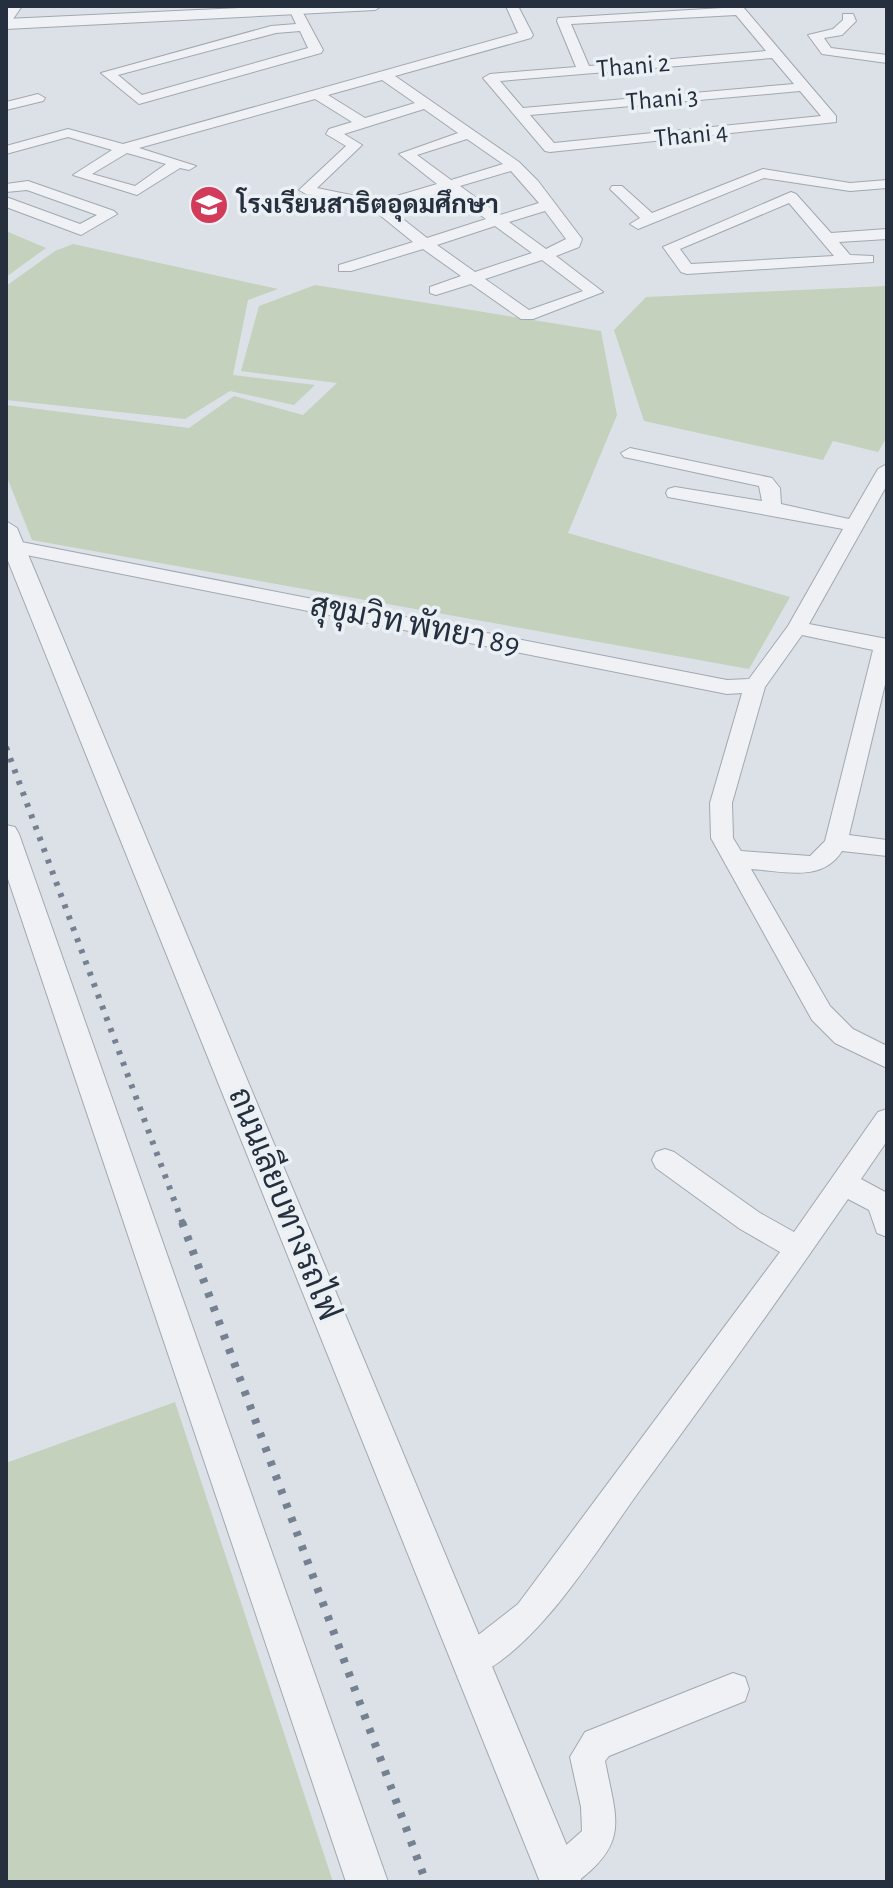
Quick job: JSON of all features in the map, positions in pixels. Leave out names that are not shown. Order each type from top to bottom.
[{"type":"street","points":[[11,17],[296,11],[375,6]]},
{"type":"street","points":[[6,150],[68,133],[127,147],[186,165],[137,191],[80,175],[127,147],[526,35],[512,6]]},
{"type":"street","points":[[296,11],[316,50],[139,100],[108,73],[276,29],[303,27]]},
{"type":"street","points":[[584,70],[563,21],[664,11],[739,11],[803,87]]},
{"type":"street","points":[[848,17],[850,21],[842,30],[815,35],[827,51],[887,59]]},
{"type":"street","name":"Thani 2","points":[[521,112],[490,78],[775,54]]},
{"type":"street","points":[[383,74],[514,165],[574,241],[545,255],[436,290]]},
{"type":"street","name":"Thani 3","points":[[521,112],[803,87]]},
{"type":"street","name":"Thani 4","points":[[521,112],[550,148],[831,119],[803,87]]},
{"type":"street","points":[[316,93],[361,122]]},
{"type":"street","points":[[6,106],[38,98]]},
{"type":"street","points":[[426,104],[334,132],[355,145],[306,190],[372,202],[375,208],[527,316],[595,292],[406,154],[471,133]]},
{"type":"street","points":[[111,183],[152,156]]},
{"type":"street","points":[[375,208],[514,165]]},
{"type":"street","points":[[617,189],[644,221],[703,192],[763,173],[850,187],[887,184]]},
{"type":"street","points":[[6,188],[28,185],[110,214],[81,230],[6,202]]},
{"type":"street","points":[[846,260],[791,197],[671,247],[687,269],[867,259]]},
{"type":"street","points":[[345,268],[548,205]]},
{"type":"street","points":[[829,238],[887,234]]},
{"type":"street","points":[[630,453],[765,482],[771,488],[772,508]]},
{"type":"street","points":[[885,476],[797,628],[755,685],[721,803],[722,838],[821,1013],[844,1036],[887,1058]]},
{"type":"street","points":[[675,493],[772,508],[855,526]]},
{"type":"street","name":"สุขุมวิท พัทยา 89","points":[[9,540],[727,687],[755,685]]},
{"type":"street","name":"ถนนเลียบทางรถไฟ","points":[[9,540],[559,1878]]},
{"type":"street","points":[[732,859],[814,865],[832,848],[886,646],[797,628]]},
{"type":"street","points":[[6,834],[367,1882]]},
{"type":"street","points":[[832,848],[887,848]]},
{"type":"street","points":[[471,1662],[529,1615],[759,1305],[887,1120]]},
{"type":"street","points":[[665,1160],[750,1221],[797,1248]]},
{"type":"street","points":[[842,1182],[880,1203],[887,1225]]},
{"type":"street","points":[[559,1878],[589,1849],[599,1834],[587,1757],[597,1744],[733,1689]]},
{"type":"green space","points":[[6,231],[46,248],[6,277]]},
{"type":"green space","points":[[73,244],[278,289],[248,300],[233,375],[315,385],[294,405],[230,391],[185,419],[6,400],[6,286],[55,251]]},
{"type":"green space","points":[[315,285],[601,331],[617,415],[568,533],[790,597],[749,669],[32,540],[6,475],[6,405],[189,428],[234,396],[303,415],[337,383],[241,371],[259,306]]},
{"type":"green space","points":[[887,286],[887,437],[878,452],[833,441],[823,460],[644,421],[614,330],[646,297]]},
{"type":"green space","points":[[175,1402],[333,1882],[6,1882],[6,1463]]},
{"type":"railway","points":[[6,747],[183,1224]]},
{"type":"railway","points":[[182,1222],[426,1882]]},
{"type":"place","name":"โรงเรียนสาธิตอุดมศึกษา","points":[[209,205]]}]
